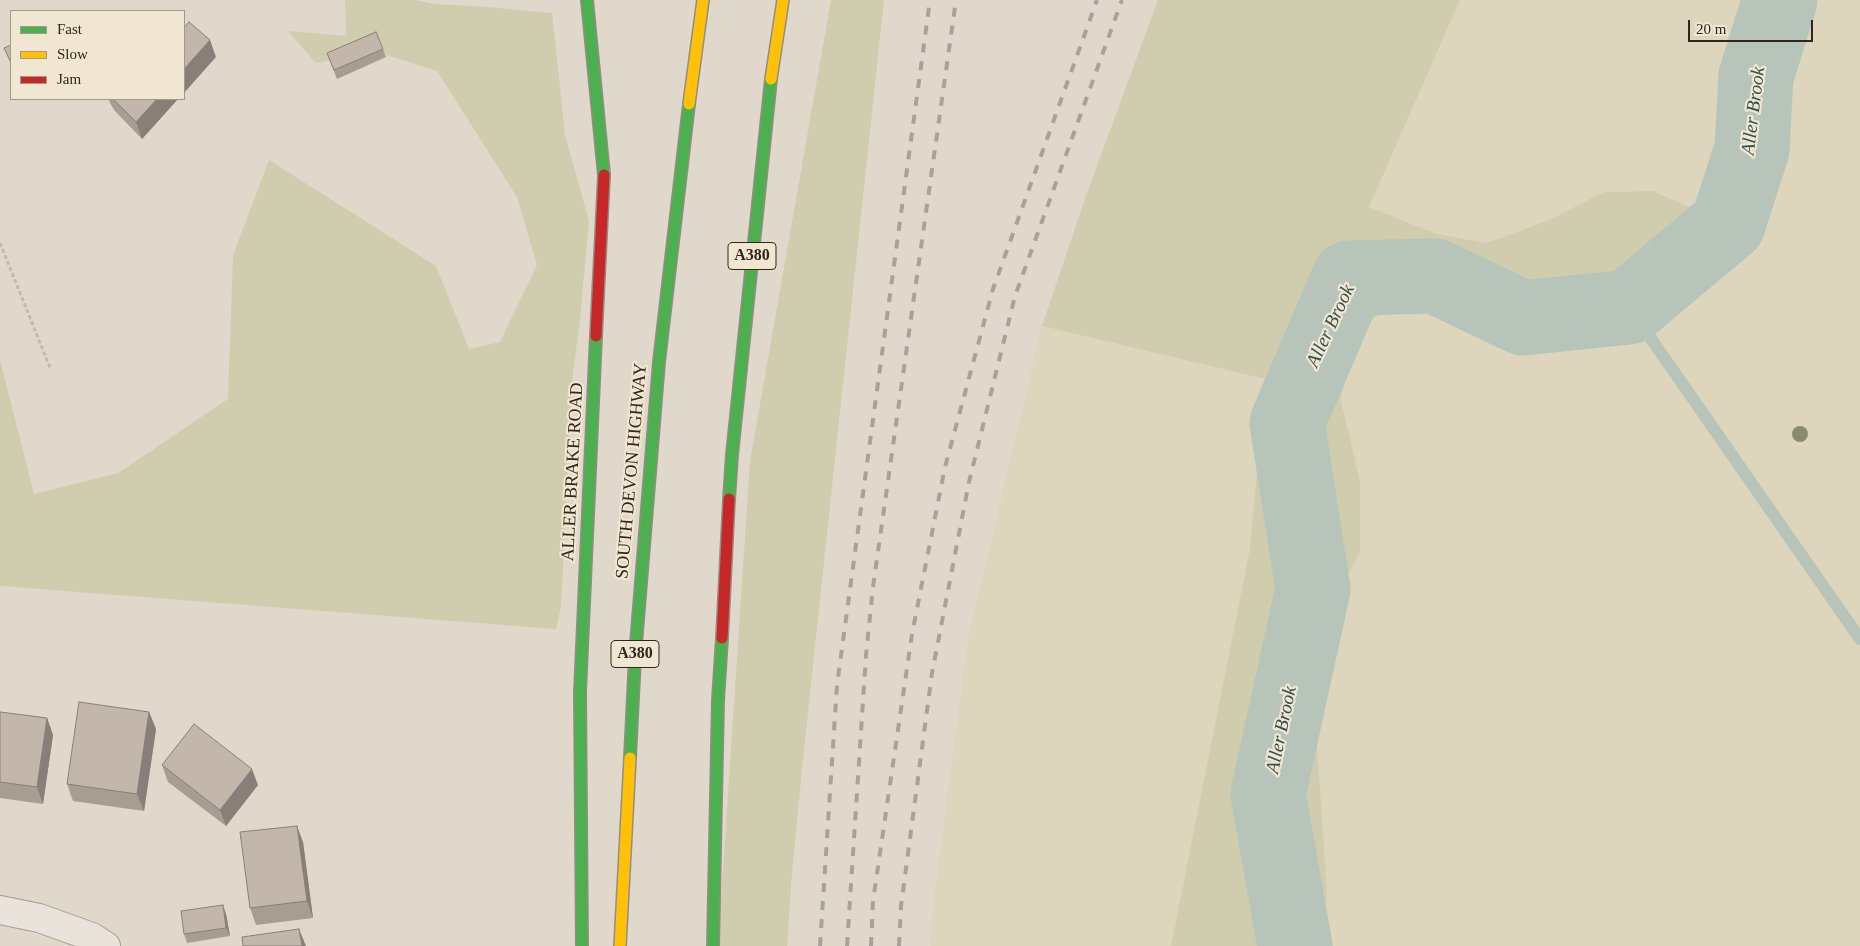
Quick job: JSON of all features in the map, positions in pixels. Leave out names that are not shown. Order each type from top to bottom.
[{"type":"main road","name":"ALLER BRAKE ROAD","points":[[582,946],[580,692],[604,170],[587,0]]},
{"type":"main road","name":"SOUTH DEVON HIGHWAY","points":[[620,946],[635,656],[658,371],[678,190],[703,0]]},
{"type":"main road","name":"A380","points":[[713,946],[718,700],[732,455],[773,57],[783,0]]},
{"type":"street","points":[[0,910],[39,918],[92,938],[106,946]]},
{"type":"path","points":[[0,244],[51,370]]},
{"type":"shaded area","points":[[345,0],[415,0],[435,4],[552,13],[565,135],[589,221],[580,320],[572,381],[561,607],[556,629],[0,586],[0,360],[34,494],[118,473],[228,399],[233,255],[269,160],[436,266],[469,349],[500,342],[537,265],[517,197],[437,71],[377,52],[316,63],[288,31],[346,36]]},
{"type":"shaded area","points":[[831,0],[884,0],[803,759],[787,946],[718,946],[750,461]]},
{"type":"shaded area","points":[[1158,0],[1460,0],[1369,207],[1437,234],[1487,243],[1549,220],[1604,192],[1653,191],[1728,224],[1695,298],[1646,330],[1568,328],[1411,293],[1353,333],[1341,401],[1360,481],[1360,552],[1333,605],[1316,728],[1327,892],[1323,946],[1171,946],[1250,548],[1265,379],[1042,326],[1087,193]]},
{"type":"shaded area","points":[[1460,0],[1860,0],[1860,946],[1323,946],[1327,892],[1316,728],[1333,605],[1360,552],[1360,481],[1341,401],[1353,333],[1411,293],[1568,328],[1728,224],[1653,191],[1605,192],[1549,220],[1487,243],[1437,234],[1369,207]]},
{"type":"shaded area","points":[[1042,326],[1265,379],[1250,548],[1171,946],[931,946],[933,909],[968,639]]},
{"type":"building","points":[[189,22],[210,40],[185,68],[185,27]]},
{"type":"building","points":[[376,32],[383,49],[334,70],[327,53]]},
{"type":"building","points":[[10,45],[10,61],[4,48]]},
{"type":"building","points":[[114,100],[156,100],[136,122]]},
{"type":"building","points":[[79,702],[149,712],[137,794],[67,784]]},
{"type":"building","points":[[0,712],[47,718],[37,787],[0,782]]},
{"type":"building","points":[[194,724],[252,769],[220,810],[162,765]]},
{"type":"building","points":[[297,826],[307,901],[250,908],[240,832]]},
{"type":"building","points":[[223,905],[226,928],[184,934],[181,911]]},
{"type":"building","points":[[299,929],[302,946],[243,946],[242,937]]},
{"type":"waterway","name":"Aller Brook","points":[[1295,946],[1268,794],[1313,589],[1287,423],[1349,278],[1435,276],[1523,318],[1629,307],[1728,224],[1752,149],[1756,76],[1780,0]]},
{"type":"waterway","points":[[1629,307],[1860,639]]},
{"type":"railway","points":[[820,946],[837,685],[930,0]]},
{"type":"railway","points":[[847,946],[866,655],[873,587],[956,0]]},
{"type":"railway","points":[[871,946],[873,901],[912,634],[945,467],[993,289],[1097,0]]},
{"type":"railway","points":[[899,946],[901,906],[932,673],[969,482],[1015,296],[1122,0]]},
{"type":"traffic: fast","points":[[587,0],[604,175]]},
{"type":"traffic: fast","points":[[729,499],[771,79]]},
{"type":"traffic: fast","points":[[630,758],[635,656],[659,362],[689,104]]},
{"type":"traffic: fast","points":[[582,946],[580,692],[596,336]]},
{"type":"traffic: fast","points":[[713,946],[718,700],[722,638]]},
{"type":"traffic: slow","points":[[689,104],[703,0]]},
{"type":"traffic: slow","points":[[771,79],[783,0]]},
{"type":"traffic: slow","points":[[620,946],[630,758]]},
{"type":"traffic: jam","points":[[596,336],[604,175]]},
{"type":"traffic: jam","points":[[722,638],[729,499]]}]
